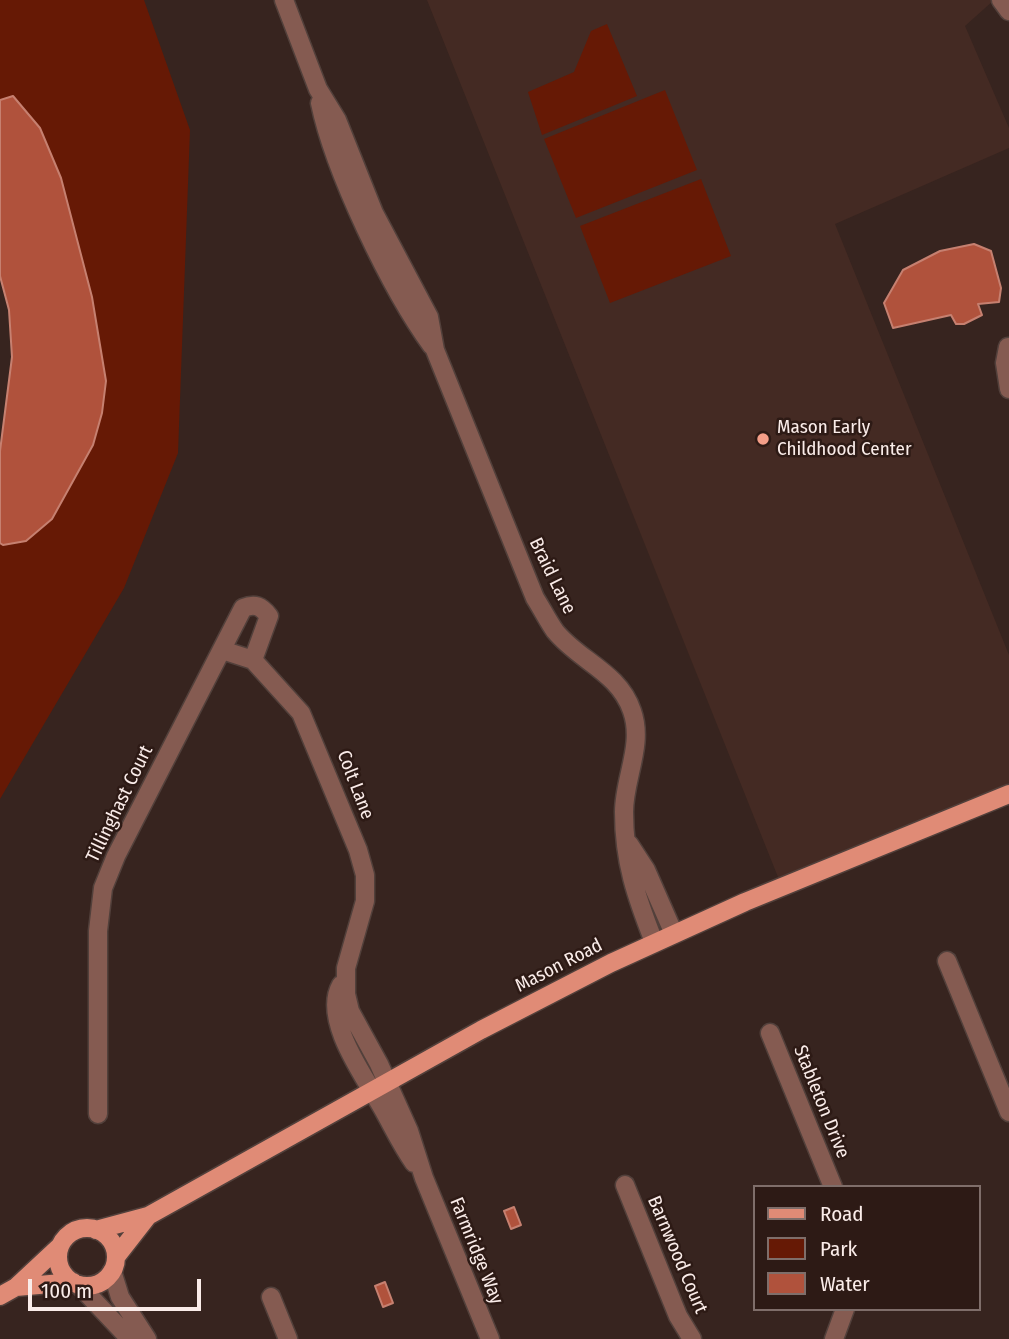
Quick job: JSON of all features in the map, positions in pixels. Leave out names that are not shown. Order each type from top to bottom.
[{"type":"main road","name":"Mason Road","points":[[96,1230],[148,1216],[523,1008],[654,942],[1009,794]]},
{"type":"main road","name":"Mason Road","points":[[114,1264],[148,1216]]},
{"type":"main road","points":[[0,1296],[16,1287],[71,1233],[88,1228],[110,1240],[114,1264],[101,1282],[16,1287]]},
{"type":"main road","points":[[60,1246],[58,1263],[66,1277],[76,1284]]},
{"type":"street","name":"Braid Lane","points":[[284,0],[318,89],[325,128],[362,218],[414,322],[435,350],[535,598],[556,631],[587,660],[604,670],[621,689],[633,712],[636,747],[624,811],[630,879],[654,942]]},
{"type":"street","points":[[1001,0],[1009,10]]},
{"type":"street","points":[[1008,347],[1004,363],[1009,389]]},
{"type":"street","name":"Tillinghast Court","points":[[98,1114],[98,931],[103,888],[120,848],[243,608],[251,605],[262,607],[269,616],[268,626],[253,660]]},
{"type":"street","name":"Colt Lane","points":[[222,650],[253,660],[301,713],[360,858],[365,901],[345,977],[350,1011],[379,1086]]},
{"type":"street","name":"Braid Lane","points":[[627,841],[646,870],[674,934]]},
{"type":"street","points":[[947,961],[1009,1112]]},
{"type":"street","name":"Stableton Drive","points":[[770,1033],[832,1185]]},
{"type":"street","name":"Farmridge Way","points":[[379,1086],[409,1131],[424,1178],[490,1339]]},
{"type":"street","name":"Barnwood Court","points":[[625,1185],[678,1316],[692,1339]]},
{"type":"street","points":[[114,1264],[120,1297],[147,1339]]},
{"type":"street","points":[[76,1284],[130,1339]]},
{"type":"street","points":[[271,1297],[288,1339]]},
{"type":"street","points":[[834,1339],[844,1311]]},
{"type":"shaded area","name":"Mason Early Childhood Center","points":[[427,0],[994,0],[965,26],[1009,128],[1009,148],[835,224],[1009,655],[1009,794],[782,887]]},
{"type":"green space","points":[[0,0],[144,0],[190,130],[178,453],[124,588],[0,799],[0,451],[12,357],[9,310],[0,276]]},
{"type":"green space","points":[[607,24],[637,96],[542,135],[528,92],[574,72],[591,31]]},
{"type":"green space","points":[[665,90],[697,170],[576,218],[544,139]]},
{"type":"green space","points":[[701,179],[731,256],[610,303],[580,226]]},
{"type":"water","points":[[13,96],[40,128],[61,178],[92,297],[106,381],[102,413],[93,445],[52,519],[26,541],[3,545],[0,543],[0,451],[12,357],[9,310],[0,276],[0,100]]},
{"type":"water","points":[[974,244],[991,251],[1001,288],[999,302],[978,304],[982,315],[964,324],[956,324],[951,315],[893,328],[884,303],[903,270],[940,251]]},
{"type":"water","points":[[514,1207],[521,1225],[511,1229],[504,1211]]},
{"type":"water","points":[[385,1282],[393,1303],[383,1307],[375,1286]]},
{"type":"place","name":"Mason Early Childhood Center","points":[[763,439]]}]
